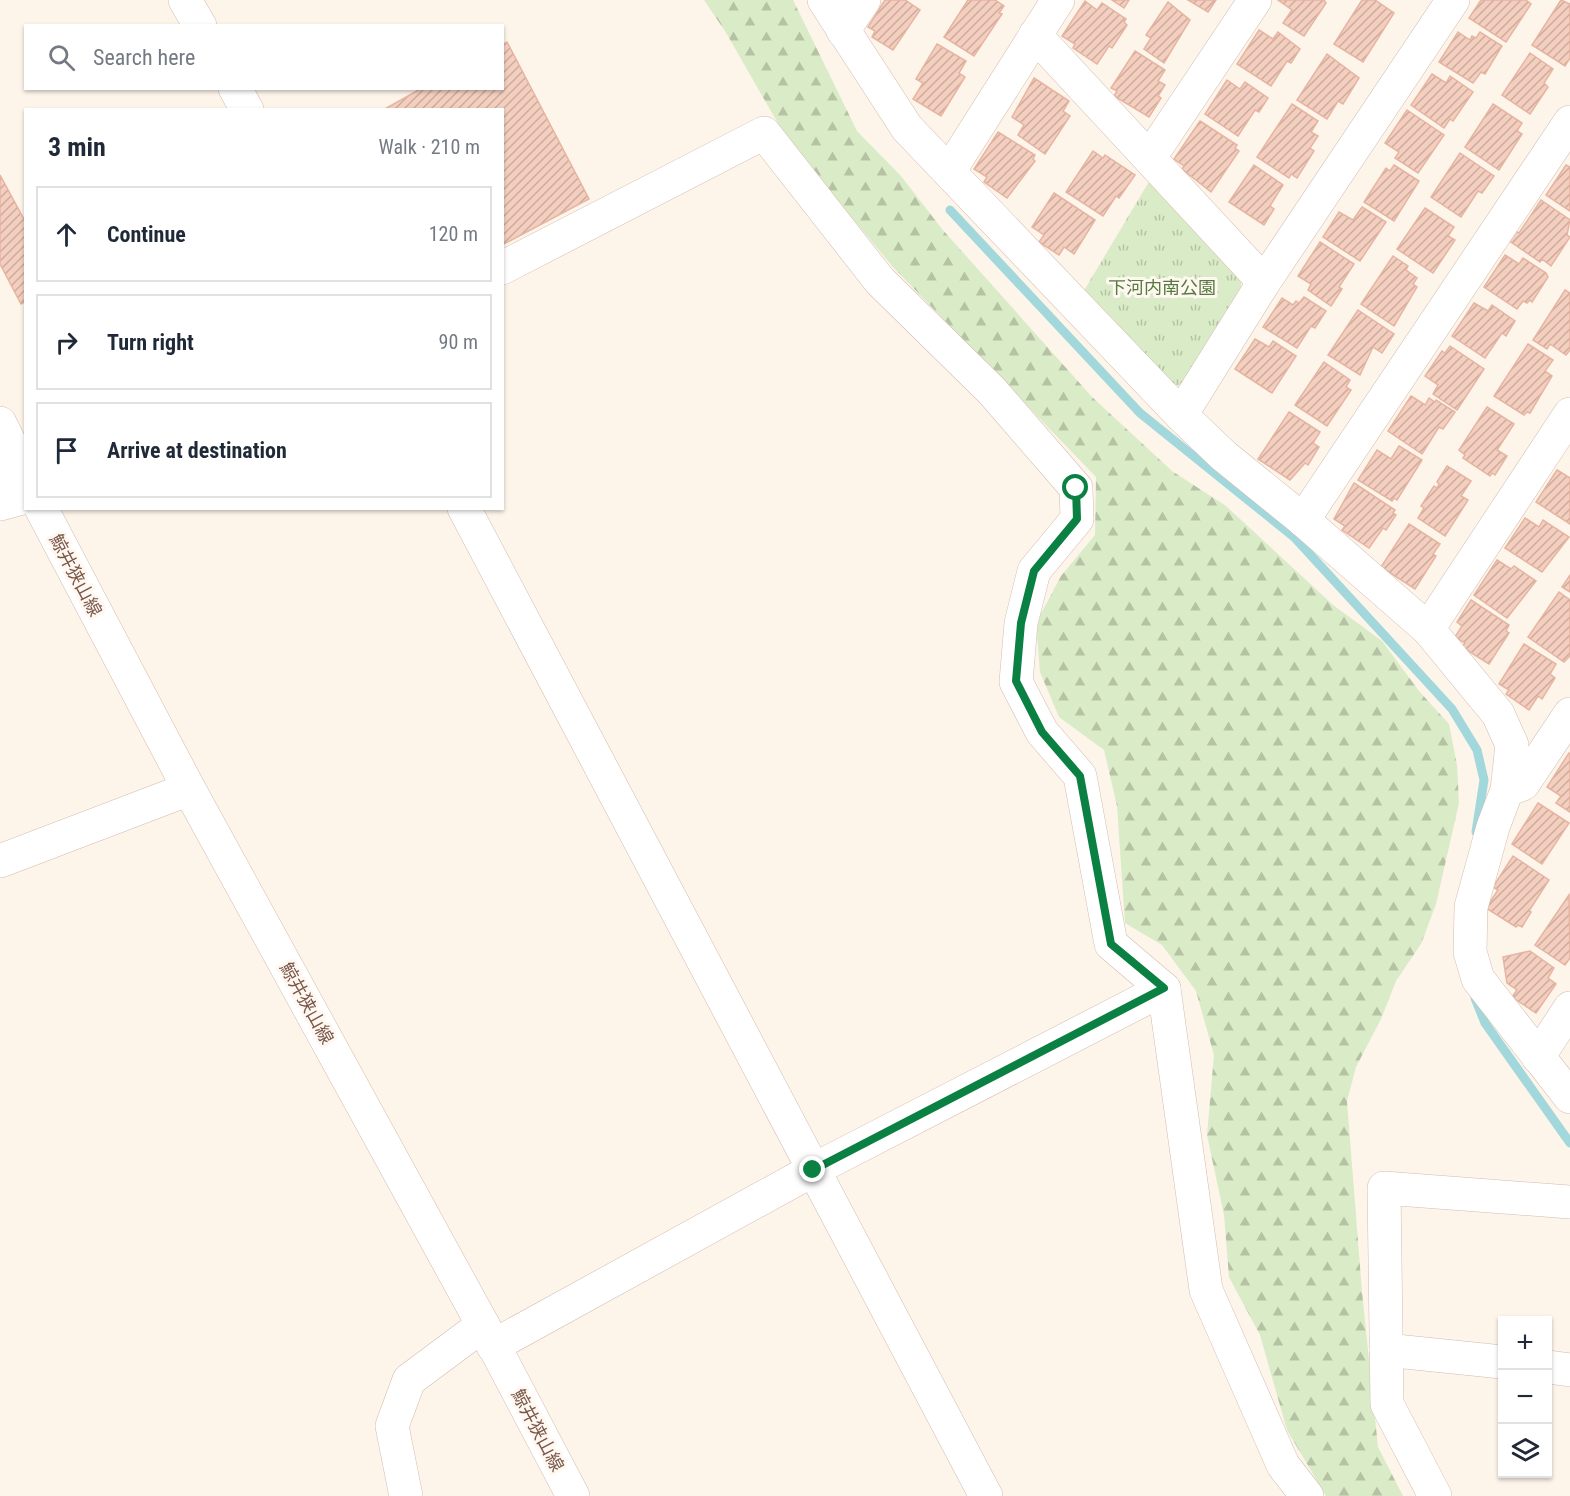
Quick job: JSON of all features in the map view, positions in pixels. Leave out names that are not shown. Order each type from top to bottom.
[{"type":"street","points":[[185,0],[199,24]]},
{"type":"street","points":[[824,0],[907,128],[950,170],[1181,416],[1224,456],[1303,520],[1428,629],[1498,714],[1512,745],[1507,790],[1493,827],[1470,907],[1470,952],[1478,979],[1570,1097]]},
{"type":"street","points":[[843,31],[864,0]]},
{"type":"street","points":[[950,170],[1058,0]]},
{"type":"street","points":[[1150,157],[1256,0]]},
{"type":"street","points":[[1181,416],[1264,282],[1453,0]]},
{"type":"street","points":[[1035,35],[1264,282]]},
{"type":"street","points":[[236,90],[246,108]]},
{"type":"street","points":[[1303,520],[1570,122]]},
{"type":"street","points":[[504,267],[764,132],[880,281],[992,391],[1076,488],[1077,519],[1034,571],[1021,623],[1016,681],[1042,732],[1080,776],[1111,944],[1164,988],[1173,1038],[1206,1290],[1282,1465],[1307,1496]]},
{"type":"street","points":[[1428,629],[1570,414]]},
{"type":"street","points":[[0,423],[24,473]]},
{"type":"street","points":[[0,471],[24,477]]},
{"type":"street","points":[[0,504],[24,505]]},
{"type":"street","name":"鯨井狭山線","points":[[42,510],[189,789],[488,1335],[573,1496]]},
{"type":"street","points":[[465,510],[986,1496]]},
{"type":"street","points":[[1507,790],[1523,784],[1570,714]]},
{"type":"street","points":[[0,861],[189,789]]},
{"type":"street","points":[[406,1496],[392,1426],[409,1380],[488,1335],[1164,988]]},
{"type":"street","points":[[1538,1057],[1570,1008]]},
{"type":"street","points":[[1435,1496],[1388,1404],[1384,1188],[1570,1202]]},
{"type":"street","points":[[1386,1350],[1498,1361]]},
{"type":"street","points":[[1552,1368],[1570,1370]]},
{"type":"green space","points":[[704,0],[793,0],[857,131],[901,176],[942,229],[1092,397],[1172,471],[1226,506],[1333,605],[1382,641],[1419,691],[1449,724],[1457,765],[1459,803],[1436,904],[1421,944],[1396,981],[1381,1019],[1356,1067],[1347,1101],[1362,1292],[1378,1447],[1403,1496],[1326,1496],[1287,1430],[1260,1335],[1229,1277],[1224,1215],[1207,1135],[1214,1055],[1196,991],[1162,945],[1125,923],[1117,806],[1104,750],[1059,717],[1040,672],[1036,623],[1061,576],[1095,535],[1096,477],[893,267],[788,141],[725,31]]},
{"type":"green space","name":"下河内南公園","points":[[1150,180],[1241,278],[1241,292],[1180,385],[1167,386],[1082,294]]},
{"type":"building","points":[[885,0],[905,0],[920,10],[893,50],[872,37],[875,31],[868,27]]},
{"type":"building","points":[[968,0],[995,0],[1004,6],[999,13],[1002,14],[974,56],[944,37]]},
{"type":"building","points":[[1112,0],[1129,0],[1124,8]]},
{"type":"building","points":[[1188,0],[1216,0],[1208,12]]},
{"type":"building","points":[[1278,0],[1324,0],[1326,3],[1304,36],[1283,23],[1292,10]]},
{"type":"building","points":[[1362,0],[1375,0],[1394,13],[1363,62],[1334,44]]},
{"type":"building","points":[[1481,0],[1526,0],[1531,4],[1506,42],[1469,18]]},
{"type":"building","points":[[1561,0],[1570,4],[1570,58],[1565,66],[1532,45]]},
{"type":"building","points":[[1085,1],[1097,10],[1102,3],[1126,19],[1124,22],[1127,25],[1112,48],[1109,46],[1097,64],[1073,48],[1075,44],[1062,36]]},
{"type":"building","points":[[1168,2],[1190,20],[1164,63],[1144,49],[1151,38],[1146,35]]},
{"type":"building","points":[[1259,30],[1273,39],[1278,32],[1300,49],[1291,63],[1287,61],[1271,86],[1237,64]]},
{"type":"building","points":[[1458,32],[1470,40],[1472,36],[1476,38],[1480,32],[1502,46],[1485,74],[1481,72],[1473,83],[1439,62]]},
{"type":"building","points":[[507,42],[589,199],[504,244],[504,108],[387,108],[418,90],[504,90],[504,44]]},
{"type":"building","points":[[937,44],[966,61],[959,73],[965,77],[941,116],[913,99],[923,83],[916,79]]},
{"type":"building","points":[[1135,51],[1165,70],[1158,81],[1165,85],[1158,96],[1161,98],[1149,117],[1114,96],[1117,91],[1111,88]]},
{"type":"building","points":[[1530,53],[1553,69],[1544,83],[1548,87],[1530,114],[1502,95]]},
{"type":"building","points":[[1327,54],[1359,78],[1343,104],[1338,101],[1327,119],[1297,100]]},
{"type":"building","points":[[1432,74],[1446,83],[1450,76],[1473,92],[1453,121],[1450,119],[1444,128],[1411,105]]},
{"type":"building","points":[[1034,78],[1069,101],[1063,111],[1070,116],[1045,154],[1018,135],[1024,125],[1012,117]]},
{"type":"building","points":[[1227,80],[1240,89],[1245,82],[1268,98],[1259,112],[1255,110],[1238,136],[1205,114]]},
{"type":"building","points":[[1292,104],[1318,121],[1311,132],[1318,136],[1310,148],[1314,151],[1297,178],[1291,174],[1289,178],[1257,157]]},
{"type":"building","points":[[1493,104],[1522,123],[1517,131],[1522,134],[1499,170],[1465,147]]},
{"type":"building","points":[[1407,110],[1444,135],[1418,173],[1395,158],[1399,152],[1385,143]]},
{"type":"building","points":[[1200,121],[1237,145],[1235,148],[1239,151],[1211,192],[1182,169],[1184,166],[1174,159]]},
{"type":"building","points":[[998,132],[1035,155],[1033,159],[1035,161],[1007,198],[984,182],[987,177],[974,169]]},
{"type":"building","points":[[1093,151],[1103,158],[1105,155],[1135,175],[1119,198],[1116,196],[1103,216],[1066,192]]},
{"type":"building","points":[[1460,153],[1494,176],[1482,193],[1478,191],[1461,217],[1431,197]]},
{"type":"building","points":[[1254,165],[1283,185],[1270,206],[1274,209],[1264,225],[1229,202]]},
{"type":"building","points":[[1394,165],[1419,181],[1394,221],[1364,202],[1386,168],[1390,171]]},
{"type":"building","points":[[1566,165],[1570,167],[1570,211],[1546,195]]},
{"type":"building","points":[[0,175],[24,219],[24,302],[21,304],[0,264]]},
{"type":"building","points":[[1054,193],[1095,220],[1074,254],[1064,247],[1059,255],[1039,242],[1044,235],[1032,227]]},
{"type":"building","points":[[1541,200],[1570,220],[1567,235],[1570,237],[1551,266],[1542,259],[1540,262],[1508,240],[1515,231],[1519,233]]},
{"type":"building","points":[[1362,207],[1386,222],[1360,261],[1323,237],[1339,212],[1353,220]]},
{"type":"building","points":[[1425,208],[1454,227],[1448,236],[1455,240],[1433,273],[1397,249]]},
{"type":"building","points":[[1320,242],[1354,264],[1339,287],[1342,289],[1331,306],[1308,290],[1311,284],[1298,276]]},
{"type":"building","points":[[1505,255],[1519,264],[1523,258],[1546,273],[1548,277],[1532,302],[1523,301],[1517,309],[1484,287]]},
{"type":"building","points":[[1393,256],[1408,266],[1406,270],[1417,278],[1413,284],[1417,287],[1394,326],[1361,304]]},
{"type":"building","points":[[1565,290],[1570,293],[1570,350],[1566,355],[1550,344],[1547,349],[1533,340]]},
{"type":"building","points":[[1304,297],[1326,311],[1315,328],[1311,326],[1297,348],[1263,327],[1282,298],[1293,305],[1296,301],[1299,303]]},
{"type":"building","points":[[1474,303],[1488,311],[1492,305],[1515,321],[1506,336],[1502,333],[1485,358],[1452,336]]},
{"type":"building","points":[[1358,310],[1394,334],[1382,353],[1373,347],[1360,375],[1328,355]]},
{"type":"building","points":[[1255,339],[1269,347],[1273,341],[1296,356],[1272,393],[1235,369]]},
{"type":"building","points":[[1528,344],[1553,360],[1545,371],[1552,376],[1530,413],[1527,412],[1524,415],[1494,396]]},
{"type":"building","points":[[1450,346],[1484,369],[1457,410],[1433,394],[1438,385],[1425,376],[1442,351],[1445,353]]},
{"type":"building","points":[[1324,362],[1350,380],[1346,387],[1351,390],[1327,426],[1295,405]]},
{"type":"building","points":[[1411,396],[1425,405],[1429,398],[1435,402],[1436,400],[1455,412],[1443,429],[1439,427],[1422,454],[1388,431]]},
{"type":"building","points":[[1487,407],[1514,424],[1497,450],[1507,456],[1495,475],[1492,473],[1490,476],[1463,458],[1465,455],[1459,450]]},
{"type":"building","points":[[1289,412],[1320,432],[1313,443],[1319,447],[1308,465],[1305,463],[1290,480],[1258,459]]},
{"type":"building","points":[[1399,446],[1422,460],[1397,500],[1394,498],[1392,501],[1358,480],[1377,450],[1391,459]]},
{"type":"building","points":[[1447,466],[1471,481],[1461,496],[1468,500],[1445,536],[1418,518],[1424,508],[1421,506],[1434,486],[1437,488],[1439,484],[1437,482]]},
{"type":"building","points":[[1557,470],[1570,478],[1570,524],[1536,502]]},
{"type":"building","points":[[1354,483],[1395,510],[1393,513],[1396,515],[1386,530],[1383,528],[1369,548],[1342,530],[1345,526],[1334,519]]},
{"type":"building","points":[[1525,518],[1539,527],[1543,520],[1569,537],[1542,572],[1505,548]]},
{"type":"building","points":[[1409,524],[1440,544],[1433,554],[1436,556],[1415,589],[1381,567]]},
{"type":"building","points":[[1497,560],[1511,569],[1514,566],[1536,581],[1507,618],[1474,595]]},
{"type":"building","points":[[1570,575],[1570,592],[1562,587]]},
{"type":"building","points":[[1559,592],[1570,600],[1570,656],[1564,662],[1528,637]]},
{"type":"building","points":[[1471,600],[1509,625],[1506,631],[1509,633],[1489,664],[1462,647],[1465,643],[1455,637],[1462,626],[1457,622]]},
{"type":"building","points":[[1524,644],[1556,664],[1550,674],[1555,678],[1542,699],[1538,696],[1529,710],[1506,694],[1509,690],[1499,684]]},
{"type":"building","points":[[1569,753],[1570,812],[1556,803],[1561,796],[1547,787]]},
{"type":"building","points":[[1538,803],[1569,823],[1542,864],[1512,844]]},
{"type":"building","points":[[1513,856],[1549,880],[1529,911],[1531,912],[1522,927],[1518,925],[1516,927],[1486,908],[1498,890],[1493,887]]},
{"type":"building","points":[[1569,895],[1570,958],[1565,965],[1535,945]]},
{"type":"building","points":[[1530,951],[1554,968],[1548,978],[1556,984],[1536,1013],[1512,997],[1517,990],[1507,983],[1503,957]]},
{"type":"waterway","points":[[950,210],[1140,413],[1294,537],[1452,709],[1477,750],[1484,780],[1476,832]]},
{"type":"waterway","points":[[1475,998],[1485,1023],[1570,1143]]},
{"type":"route","points":[[813,1170],[1164,988],[1111,944],[1089,838],[1080,776],[1042,732],[1016,681],[1021,623],[1034,571],[1077,519],[1076,488]]}]
